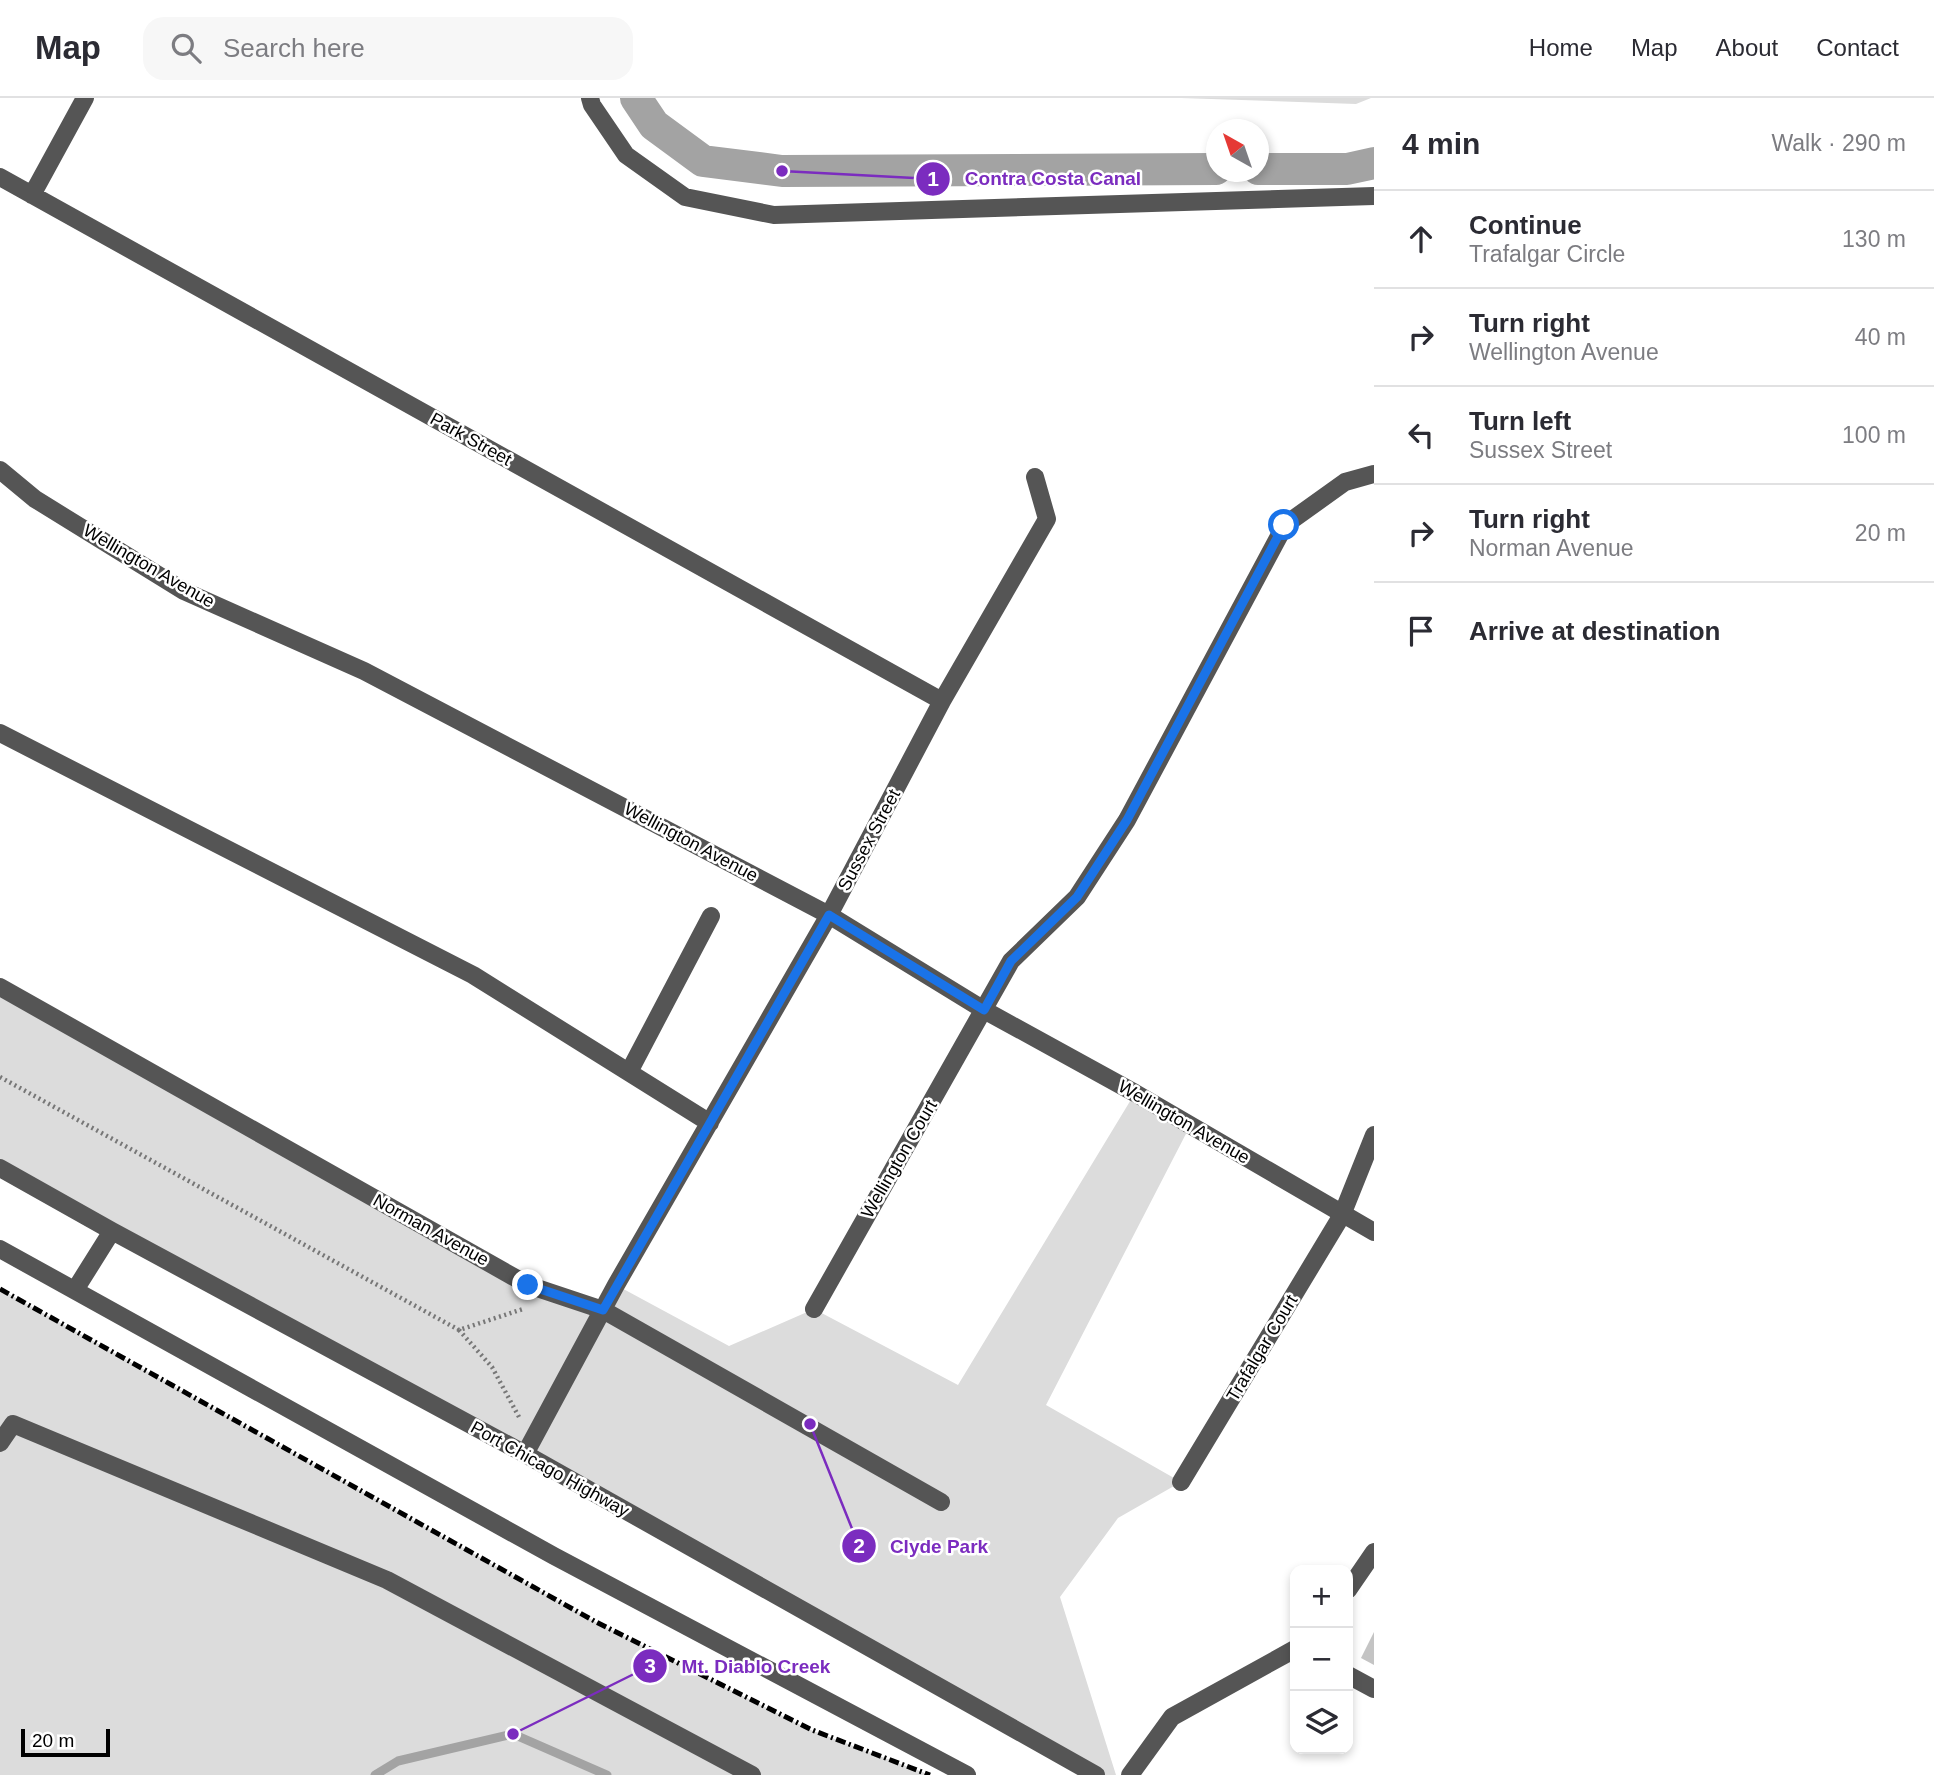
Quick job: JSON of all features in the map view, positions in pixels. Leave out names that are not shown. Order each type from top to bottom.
[{"type":"street","points":[[32,195],[85,98]]},
{"type":"street","points":[[590,98],[626,155],[685,197],[774,215],[1374,196]]},
{"type":"street","name":"Park Street","points":[[0,177],[942,701]]},
{"type":"street","name":"Wellington Avenue","points":[[0,470],[35,499],[184,590],[364,671],[829,915],[984,1010],[1135,1093],[1374,1232]]},
{"type":"street","name":"Wellington Court","points":[[814,1309],[1011,961],[1077,897],[1127,820],[1284,525],[1345,482],[1374,474]]},
{"type":"street","name":"Sussex Street","points":[[529,1448],[603,1310],[829,915],[942,701],[1047,519],[1035,477]]},
{"type":"street","points":[[0,733],[473,975],[710,1123]]},
{"type":"street","points":[[629,1072],[711,916]]},
{"type":"street","name":"Norman Avenue","points":[[0,987],[528,1285],[603,1310],[942,1502]]},
{"type":"street","name":"Trafalgar Court","points":[[1181,1482],[1342,1215],[1374,1135]]},
{"type":"street","name":"Port Chicago Highway","points":[[0,1168],[112,1231],[529,1448],[1097,1775]]},
{"type":"street","points":[[75,1290],[112,1231]]},
{"type":"street","points":[[0,1249],[554,1556],[967,1775]]},
{"type":"street","points":[[0,1443],[13,1424],[387,1580],[752,1775]]},
{"type":"street","points":[[1353,1583],[1374,1552]]},
{"type":"street","points":[[1130,1775],[1172,1717],[1290,1653]]},
{"type":"street","points":[[1353,1678],[1374,1689]]},
{"type":"path","points":[[0,1077],[459,1330],[492,1367],[529,1448]]},
{"type":"path","points":[[459,1330],[515,1310],[529,1309]]},
{"type":"shaded area","points":[[1181,98],[1371,98],[1356,104]]},
{"type":"shaded area","points":[[0,987],[528,1285],[603,1310],[616,1285],[729,1346],[814,1309],[958,1385],[1135,1093],[1190,1126],[1046,1405],[1181,1482],[1118,1518],[1060,1597],[1116,1775],[1096,1775],[0,1169]]},
{"type":"shaded area","points":[[0,1289],[596,1622],[811,1730],[930,1775],[0,1775]]},
{"type":"building","points":[[1374,1632],[1374,1665],[1361,1658]]},
{"type":"waterway","points":[[636,98],[654,125],[703,161],[782,171],[1206,169]]},
{"type":"waterway","points":[[1269,169],[1347,169],[1374,163]]},
{"type":"waterway","points":[[375,1775],[398,1761],[513,1734],[607,1775]]},
{"type":"railway","points":[[0,1289],[596,1622],[812,1730],[930,1775]]},
{"type":"place","name":"Contra Costa Canal","points":[[782,171]]},
{"type":"place","name":"Clyde Park","points":[[810,1424]]},
{"type":"place","name":"Mt. Diablo Creek","points":[[513,1734]]},
{"type":"route","points":[[528,1285],[603,1310],[829,915],[984,1010],[1011,961],[1077,897],[1127,820],[1284,525]]}]
